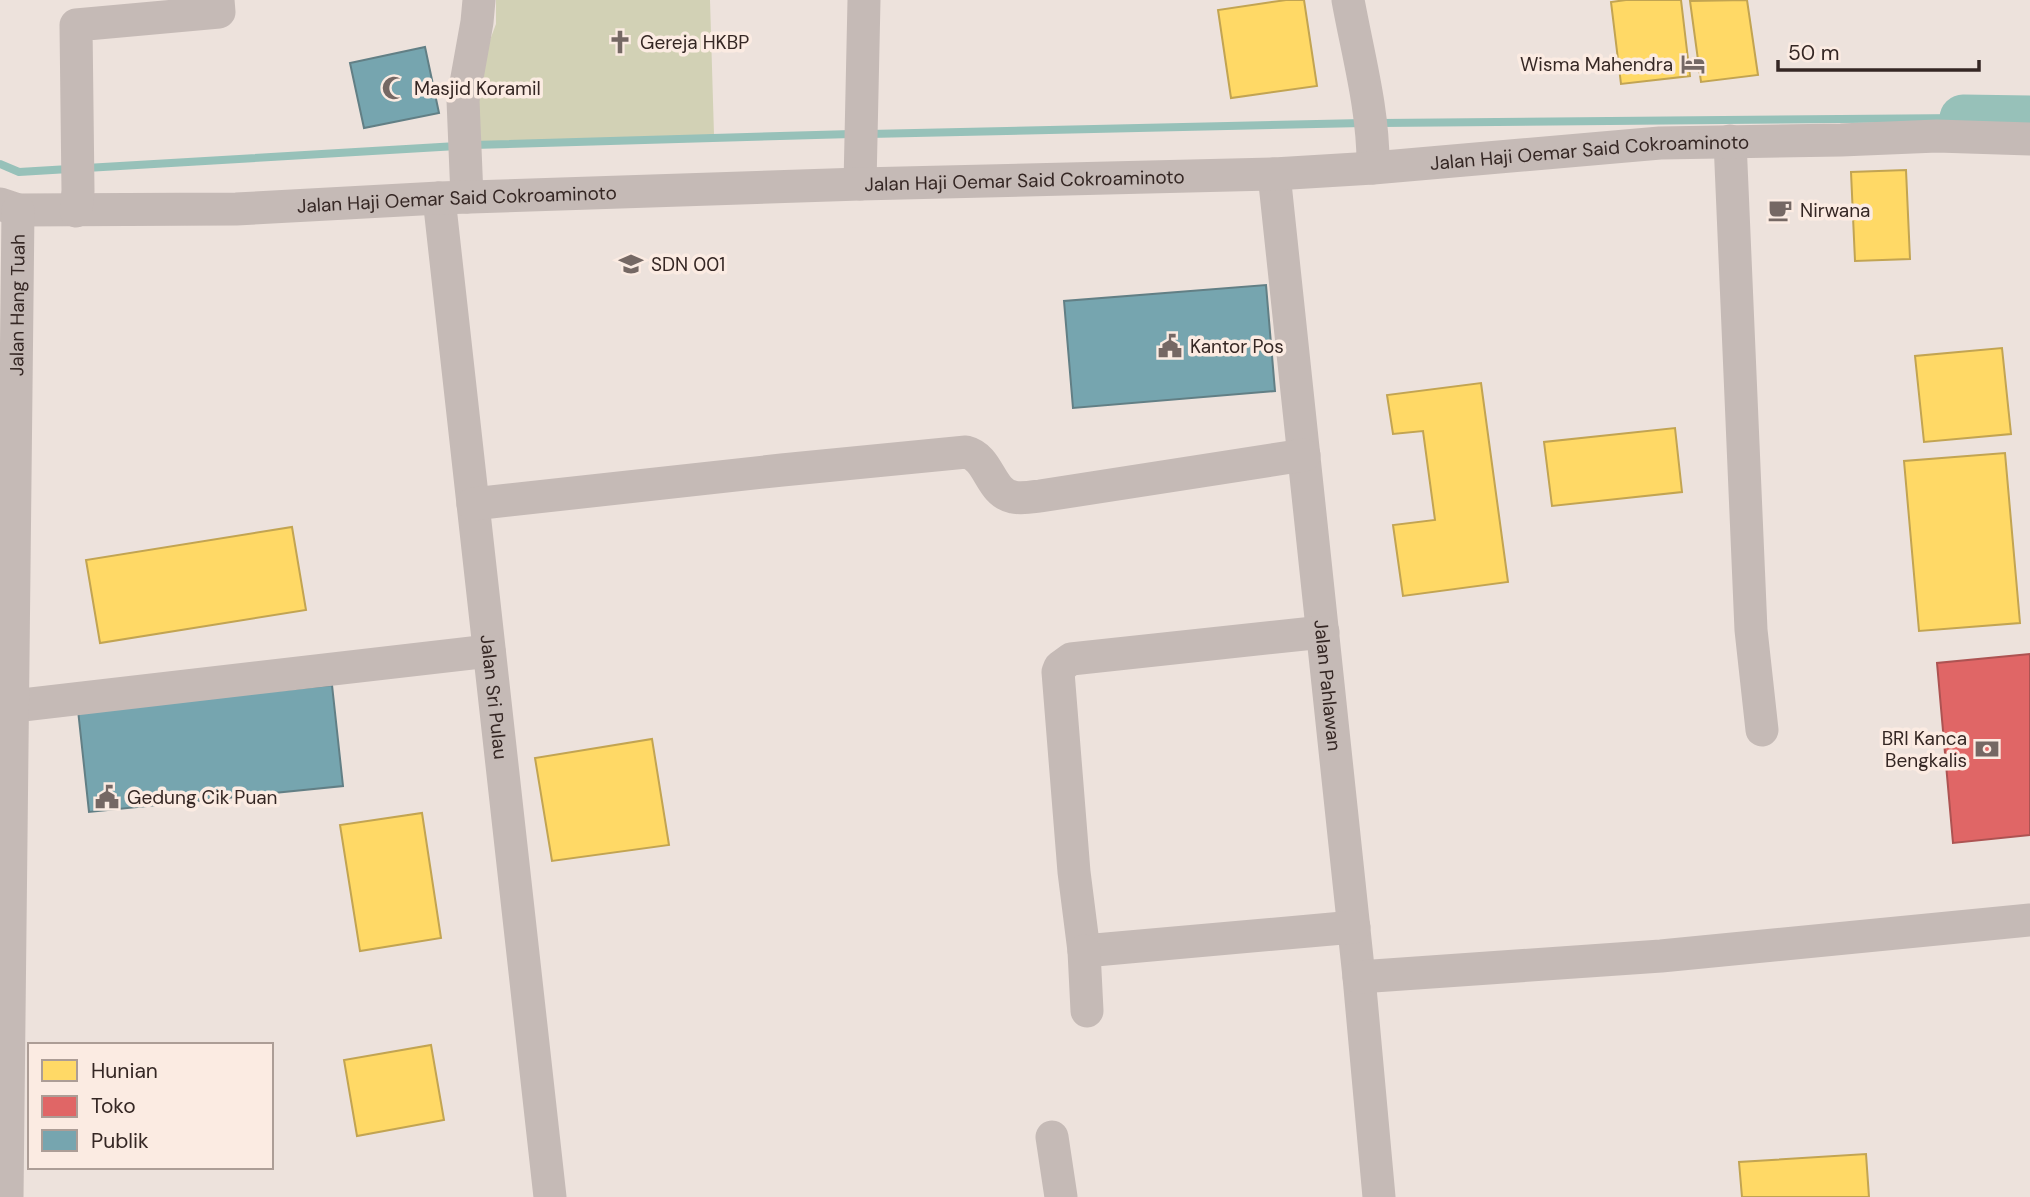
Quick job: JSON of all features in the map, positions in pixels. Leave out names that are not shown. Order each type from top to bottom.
[{"type":"street","points":[[77,201],[76,25],[219,12],[218,0]]},
{"type":"street","name":"Jalan Sri Pulau","points":[[479,0],[466,74],[457,191],[473,504],[550,1197]]},
{"type":"street","points":[[860,173],[864,0]]},
{"type":"street","points":[[1348,0],[1367,103],[1373,158]]},
{"type":"street","name":"Jalan Haji Oemar Said Cokroaminoto","points":[[9,207],[77,201],[236,209],[457,191],[860,173],[1274,174],[1373,158],[1661,143],[1937,136],[2030,139]]},
{"type":"street","points":[[1730,141],[1751,630],[1762,730]]},
{"type":"street","name":"Jalan Pahlawan","points":[[1274,174],[1354,927],[1379,1197]]},
{"type":"street","name":"Jalan Hang Tuah","points":[[7,1197],[14,706],[8,589],[9,207]]},
{"type":"street","points":[[473,504],[966,452],[980,460],[1002,492],[1015,498],[1304,455]]},
{"type":"street","points":[[1087,1011],[1084,951],[1060,698],[1060,667],[1071,659],[1323,632]]},
{"type":"street","points":[[14,706],[489,651]]},
{"type":"street","points":[[1359,977],[1661,956],[2030,920]]},
{"type":"street","points":[[1084,951],[1354,927]]},
{"type":"street","points":[[1052,1138],[1061,1197]]},
{"type":"green space","points":[[496,0],[710,0],[714,135],[477,146],[469,96],[496,24]]},
{"type":"building: Hunian","points":[[1304,0],[1317,86],[1231,98],[1218,10]]},
{"type":"building: Hunian","points":[[1681,0],[1690,76],[1621,84],[1611,2]]},
{"type":"building: Hunian","points":[[1747,0],[1758,75],[1701,82],[1690,1]]},
{"type":"building: Hunian","points":[[1906,170],[1910,259],[1855,261],[1851,172]]},
{"type":"building: Hunian","points":[[2002,348],[2011,434],[1924,442],[1915,356]]},
{"type":"building: Hunian","points":[[1481,383],[1508,582],[1403,596],[1393,525],[1435,520],[1423,431],[1393,434],[1387,395]]},
{"type":"building: Hunian","points":[[1675,428],[1682,492],[1552,506],[1544,442]]},
{"type":"building: Hunian","points":[[2005,453],[2020,623],[1919,631],[1904,461]]},
{"type":"building: Hunian","points":[[292,527],[306,610],[100,643],[86,560]]},
{"type":"building: Hunian","points":[[652,739],[669,845],[552,861],[535,758]]},
{"type":"building: Hunian","points":[[422,813],[441,938],[360,951],[340,825]]},
{"type":"building: Hunian","points":[[431,1045],[444,1120],[357,1136],[344,1060]]},
{"type":"building: Hunian","points":[[1866,1154],[1869,1197],[1742,1197],[1739,1162]]},
{"type":"building: Toko","name":"BRI Kanca Bengkalis","points":[[2030,654],[2030,835],[1953,843],[1937,663]]},
{"type":"building: Publik","name":"Masjid Koramil","points":[[425,47],[439,113],[364,128],[350,63]]},
{"type":"building: Publik","name":"Kantor Pos","points":[[1266,285],[1275,391],[1073,408],[1064,301]]},
{"type":"building: Publik","points":[[332,685],[343,786],[89,812],[78,710]]},
{"type":"waterway","points":[[1380,123],[1963,118]]},
{"type":"waterway","points":[[1963,118],[2030,119]]},
{"type":"waterway","points":[[869,134],[1363,123]]},
{"type":"waterway","points":[[473,145],[852,134]]},
{"type":"waterway","points":[[86,168],[457,146]]},
{"type":"waterway","points":[[0,164],[19,172],[69,169]]},
{"type":"place","name":"Gereja HKBP","points":[[620,42]]},
{"type":"place","name":"Wisma Mahendra","points":[[1693,64]]},
{"type":"place","name":"Masjid Koramil","points":[[394,88]]},
{"type":"place","name":"Nirwana","points":[[1780,210]]},
{"type":"place","name":"SDN 001","points":[[631,264]]},
{"type":"place","name":"Kantor Pos","points":[[1170,346]]},
{"type":"place","name":"BRI Kanca Bengkalis","points":[[1987,749]]},
{"type":"place","name":"Gedung Cik Puan","points":[[107,797]]}]
